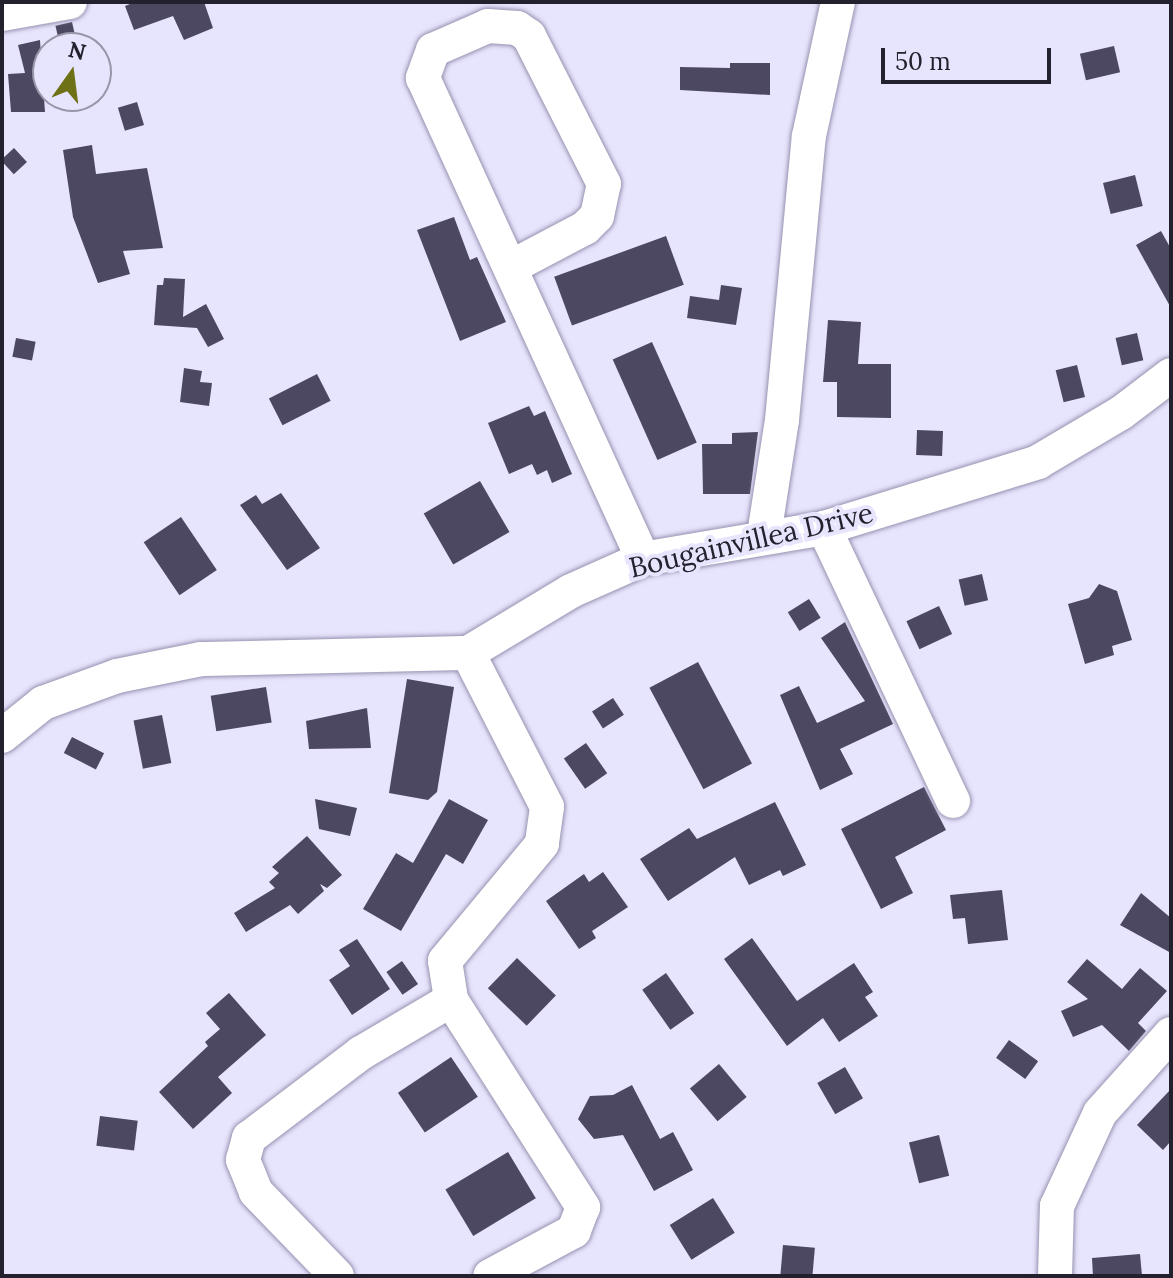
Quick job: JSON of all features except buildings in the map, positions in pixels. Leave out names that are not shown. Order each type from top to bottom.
[{"type":"street","points":[[2,14],[70,2]]},
{"type":"street","points":[[764,535],[782,420],[809,136],[838,2]]},
{"type":"street","points":[[511,267],[585,228],[597,216],[604,184],[529,36],[506,25],[488,26],[433,50],[423,78],[643,559]]},
{"type":"street","name":"Bougainvillea Drive","points":[[2,736],[43,703],[117,676],[201,659],[468,653],[571,591],[643,559],[764,535],[824,528],[1038,462],[1121,413],[1171,375]]},
{"type":"street","points":[[824,528],[953,801]]},
{"type":"street","points":[[468,653],[547,807],[542,844],[472,921],[445,961],[451,1000],[583,1207],[574,1231],[490,1276]]},
{"type":"street","points":[[337,1276],[256,1192],[243,1160],[249,1138],[361,1053],[451,1000]]},
{"type":"street","points":[[1055,1276],[1057,1206],[1100,1113],[1171,1034]]}]
